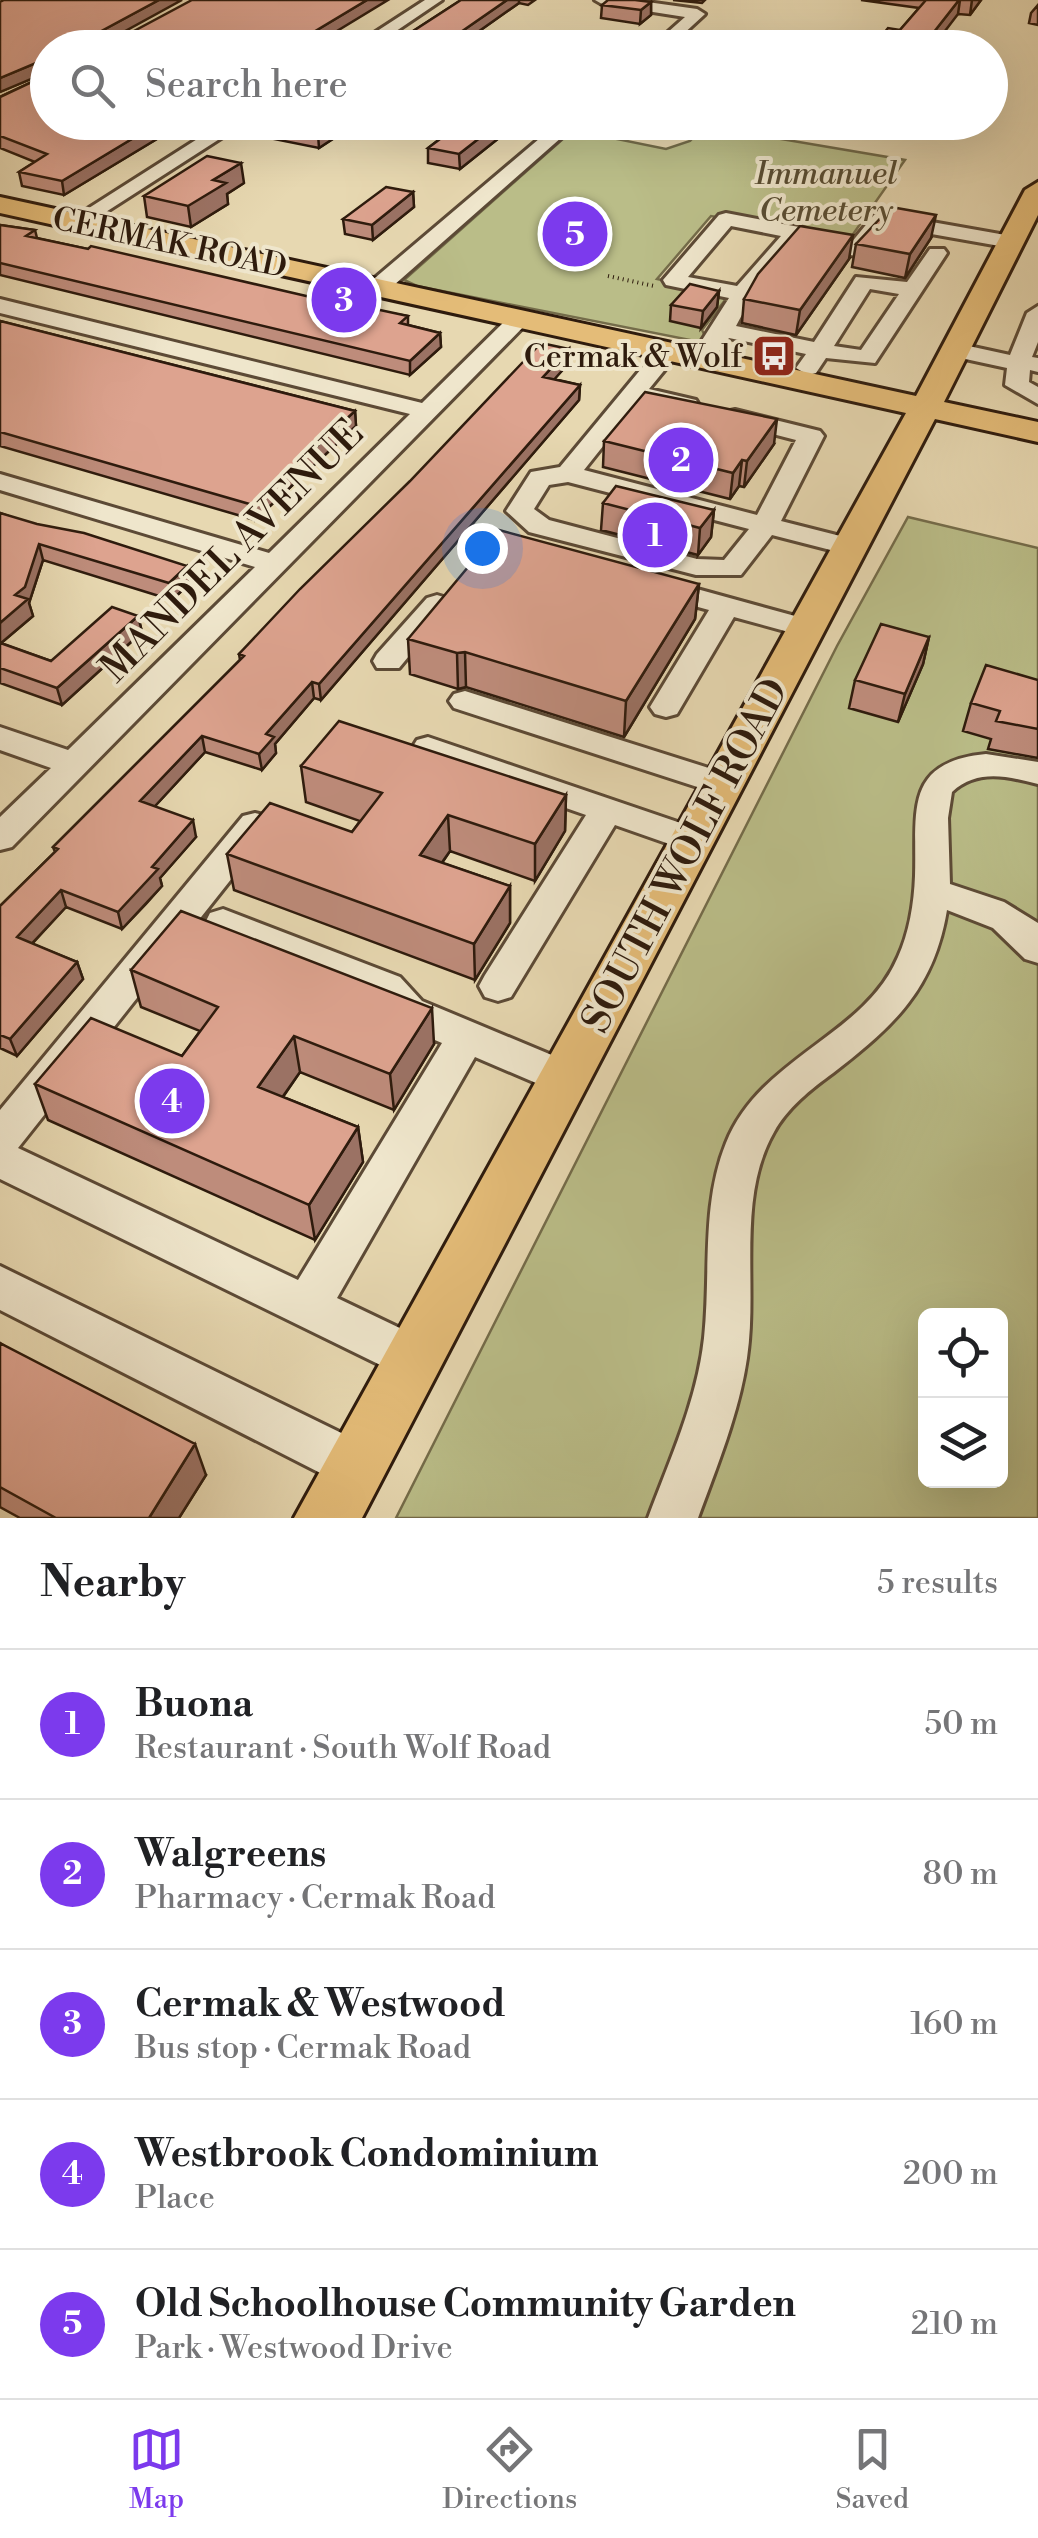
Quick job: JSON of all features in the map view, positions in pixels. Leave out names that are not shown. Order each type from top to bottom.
[{"type":"main road","name":"SOUTH WOLF ROAD","points":[[327,1518],[925,408],[1038,190]]},
{"type":"main road","name":"CERMAK ROAD","points":[[0,205],[1038,432]]},
{"type":"street","points":[[388,30],[436,0]]},
{"type":"street","points":[[602,0],[697,14],[679,30]]},
{"type":"street","points":[[77,222],[209,140]]},
{"type":"street","points":[[377,288],[549,140]]},
{"type":"street","points":[[702,359],[724,330],[742,294],[790,238],[856,250],[881,219],[944,243],[1011,242]]},
{"type":"street","points":[[742,294],[674,280],[726,220],[799,234],[798,240]]},
{"type":"street","points":[[724,330],[868,358],[944,243]]},
{"type":"street","points":[[800,380],[864,282],[913,290]]},
{"type":"street","points":[[0,306],[426,411]]},
{"type":"street","points":[[1038,313],[1017,385],[1038,396]]},
{"type":"street","name":"MANDEL AVENUE","points":[[0,838],[520,319]]},
{"type":"street","points":[[954,350],[1025,364]]},
{"type":"street","points":[[568,474],[668,352]]},
{"type":"street","points":[[633,392],[811,436],[762,524],[742,560],[731,570],[696,567],[538,526],[524,518],[519,511],[540,478],[568,474],[762,524],[850,547]]},
{"type":"street","points":[[0,482],[275,564]]},
{"type":"street","points":[[527,552],[582,566]]},
{"type":"street","points":[[636,581],[807,628]]},
{"type":"street","points":[[388,661],[452,586]]},
{"type":"street","points":[[666,707],[726,606]]},
{"type":"street","points":[[465,701],[722,784]]},
{"type":"street","points":[[0,738],[74,764]]},
{"type":"street","points":[[428,748],[692,840]]},
{"type":"street","points":[[674,1518],[721,1380],[735,1204],[746,1142],[778,1097],[855,1036],[904,984],[915,961],[932,892],[935,849],[931,799],[936,788],[947,776],[984,764],[1038,773]]},
{"type":"street","points":[[0,1140],[268,808]]},
{"type":"street","points":[[498,986],[608,810]]},
{"type":"street","points":[[932,892],[996,914],[1018,927],[1038,948]]},
{"type":"street","points":[[223,924],[387,988],[408,1012],[564,1078]]},
{"type":"street","points":[[307,1307],[466,1036]]},
{"type":"street","points":[[0,1159],[413,1358]]},
{"type":"street","points":[[0,1287],[356,1465]]},
{"type":"path","points":[[608,276],[663,288]]},
{"type":"green space","name":"Immanuel Cemetery","points":[[562,140],[622,140],[666,149],[690,141],[787,140],[905,160],[849,240],[711,216],[657,279],[729,295],[702,330],[706,338],[700,342],[417,286],[404,280]]},
{"type":"green space","points":[[908,517],[1038,548],[1038,1518],[396,1518],[837,646]]},
{"type":"building","points":[[159,0],[103,30],[30,30],[30,66],[0,78],[0,2]]},
{"type":"building","points":[[192,0],[367,0],[317,30],[136,30]]},
{"type":"building","points":[[461,0],[507,0],[464,30],[415,30]]},
{"type":"building","points":[[608,0],[651,2],[641,10],[602,5]]},
{"type":"building","points":[[926,0],[959,0],[935,30],[900,30]]},
{"type":"building","points":[[30,83],[30,140],[130,140],[62,181],[19,172],[47,154],[0,136],[0,97]]},
{"type":"building","points":[[439,140],[477,140],[459,154],[428,148]]},
{"type":"building","points":[[207,156],[241,163],[213,180],[226,183],[188,206],[144,196]]},
{"type":"building","points":[[386,187],[413,192],[372,225],[343,219]]},
{"type":"building","points":[[891,207],[936,215],[910,254],[856,244]]},
{"type":"building","points":[[0,225],[35,230],[26,236],[88,249],[91,246],[408,316],[400,323],[440,333],[410,361],[0,263]]},
{"type":"building","points":[[800,226],[853,235],[800,310],[744,299],[758,274]]},
{"type":"building","points":[[690,284],[719,291],[703,311],[671,305]]},
{"type":"building","points":[[0,321],[355,411],[253,505],[0,432]]},
{"type":"building","points":[[541,343],[569,349],[543,377],[580,385],[319,684],[312,682],[266,734],[274,737],[259,754],[202,736],[140,801],[193,820],[152,867],[158,869],[118,912],[61,890],[17,937],[77,962],[10,1039],[0,1035],[0,906],[58,849],[53,847],[244,656],[239,654],[300,589]]},
{"type":"building","points":[[645,392],[777,419],[747,461],[742,460],[733,473],[604,441]]},
{"type":"building","points":[[616,486],[714,510],[700,528],[603,503]]},
{"type":"building","points":[[0,513],[84,533],[187,566],[169,583],[39,544],[25,587],[15,595],[28,599],[0,623]]},
{"type":"building","points":[[499,530],[699,584],[626,701],[465,652],[408,639]]},
{"type":"building","points":[[112,607],[138,616],[57,688],[0,668],[0,643],[51,661]]},
{"type":"building","points":[[881,624],[929,637],[905,694],[855,680]]},
{"type":"building","points":[[986,665],[1038,680],[1038,729],[996,721],[1000,711],[971,703]]},
{"type":"building","points":[[339,721],[566,795],[535,844],[448,815],[420,855],[510,886],[474,944],[227,854],[270,803],[352,832],[382,793],[301,766]]},
{"type":"building","points":[[181,911],[432,1008],[390,1074],[294,1036],[258,1087],[358,1127],[309,1205],[35,1084],[91,1018],[182,1056],[218,1007],[131,970]]},
{"type":"building","points":[[0,1343],[195,1444],[149,1518],[56,1518],[0,1487]]},
{"type":"place","name":"Old Schoolhouse Community Garden","points":[[575,234]]},
{"type":"place","name":"Cermak & Westwood","points":[[344,300]]},
{"type":"place","name":"Cermak & Wolf","points":[[774,356]]},
{"type":"place","name":"Walgreens","points":[[681,460]]},
{"type":"place","name":"Buona","points":[[655,535]]},
{"type":"place","name":"Westbrook Condominium","points":[[172,1101]]}]
